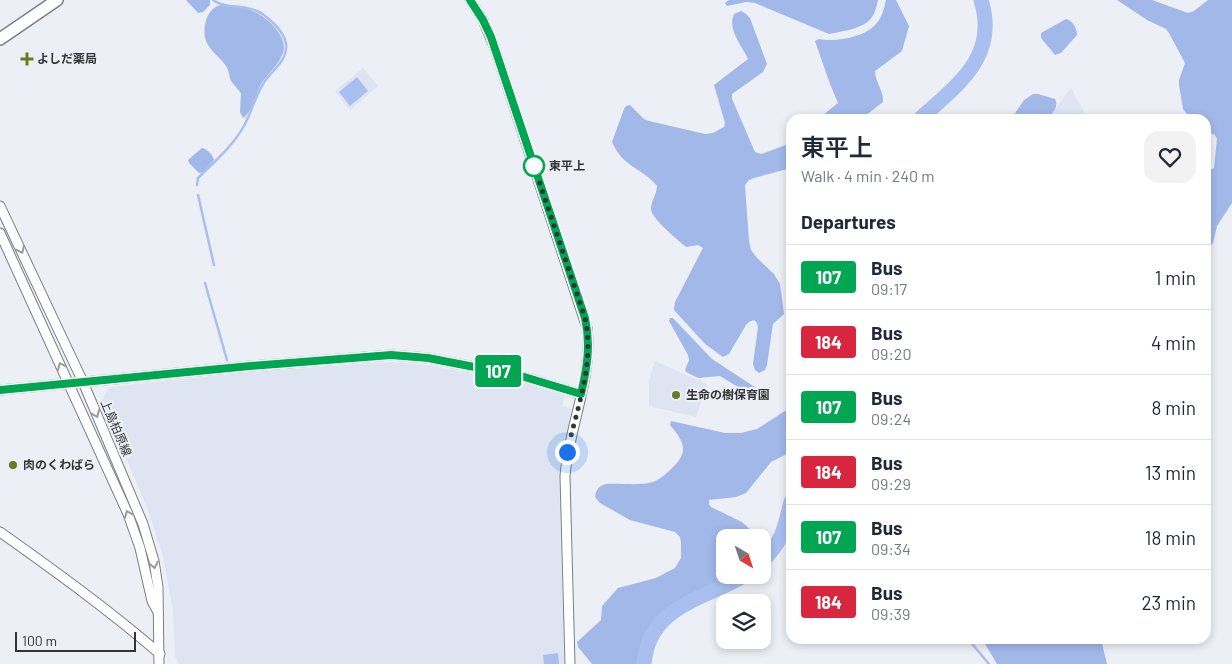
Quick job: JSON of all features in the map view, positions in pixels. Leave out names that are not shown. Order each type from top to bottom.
[{"type":"main road","points":[[0,39],[57,0]]},
{"type":"street","points":[[470,0],[491,37],[585,318],[589,349],[587,370],[567,452],[565,476],[570,664]]},
{"type":"street","name":"上島柏原線","points":[[0,206],[82,382],[143,524],[156,574],[160,600],[158,612],[160,659]]},
{"type":"street","name":"上島柏原線","points":[[0,233],[128,514],[140,548],[152,601],[158,612]]},
{"type":"street","points":[[0,390],[250,366],[404,355],[521,376],[581,394]]},
{"type":"street","points":[[0,532],[43,562],[141,638],[160,659]]},
{"type":"shaded area","points":[[186,0],[210,0],[210,5],[203,12],[198,13]]},
{"type":"shaded area","points":[[729,0],[878,0],[875,12],[866,23],[849,30],[829,34],[755,3],[746,2],[727,6],[725,3]]},
{"type":"shaded area","points":[[886,0],[896,0],[909,26],[902,51],[875,71],[883,102],[867,114],[824,114],[838,103],[815,41],[819,39],[848,38],[863,33],[875,25]]},
{"type":"shaded area","points":[[1117,0],[1152,0],[1188,13],[1194,11],[1208,0],[1232,0],[1232,203],[1217,226],[1211,245],[1211,169],[1214,168],[1217,139],[1211,133],[1211,114],[1187,114],[1183,109],[1179,80],[1185,63],[1166,29],[1147,20]]},
{"type":"shaded area","points":[[221,5],[255,12],[276,29],[283,41],[284,47],[281,57],[261,84],[251,108],[243,118],[240,112],[241,93],[231,81],[226,66],[208,45],[205,36],[206,20],[212,10]]},
{"type":"shaded area","points":[[741,11],[750,18],[767,64],[763,72],[732,94],[732,99],[755,152],[761,154],[786,145],[786,169],[754,178],[745,185],[751,250],[774,274],[780,284],[784,314],[773,324],[767,365],[765,370],[759,373],[755,370],[753,364],[758,327],[754,320],[746,325],[729,354],[723,357],[705,344],[674,310],[675,302],[703,248],[698,245],[686,247],[655,218],[651,209],[657,186],[646,175],[627,163],[612,142],[624,109],[630,105],[644,119],[649,121],[705,134],[713,133],[724,127],[725,123],[714,85],[748,59],[732,26],[734,14]]},
{"type":"shaded area","points":[[1066,19],[1074,25],[1077,35],[1061,53],[1055,55],[1041,38],[1041,33]]},
{"type":"shaded area","points":[[363,68],[378,86],[350,110],[335,91]]},
{"type":"shaded area","points":[[357,77],[368,91],[350,106],[339,92]]},
{"type":"shaded area","points":[[1071,88],[1085,114],[1052,114]]},
{"type":"shaded area","points":[[1033,94],[1038,94],[1055,99],[1056,107],[1052,114],[1014,114],[1024,100]]},
{"type":"shaded area","points":[[202,148],[210,152],[214,160],[203,172],[199,173],[188,160]]},
{"type":"shaded area","points":[[670,318],[673,318],[712,359],[764,393],[765,400],[759,400],[720,376],[698,378],[686,372],[689,360],[688,355],[669,321]]},
{"type":"shaded area","name":"生命の樹保育園","points":[[655,361],[697,380],[701,379],[701,382],[707,384],[696,417],[649,406],[649,380]]},
{"type":"shaded area","points":[[391,362],[427,365],[520,382],[565,396],[562,406],[572,409],[562,451],[559,476],[564,664],[179,664],[175,656],[173,610],[163,557],[148,510],[102,401],[109,387],[250,372]]},
{"type":"shaded area","points":[[786,410],[786,454],[771,462],[746,493],[736,497],[709,500],[711,507],[742,522],[749,529],[716,529],[716,584],[721,584],[674,606],[661,616],[651,628],[644,644],[640,664],[592,664],[578,647],[577,642],[601,620],[602,606],[618,588],[656,578],[675,568],[681,558],[680,537],[675,532],[630,520],[600,503],[595,497],[598,488],[606,484],[653,482],[669,471],[680,459],[683,448],[682,443],[670,425],[671,421],[725,433],[741,433],[757,429]]},
{"type":"shaded area","points":[[985,644],[1102,644],[1107,664],[997,664]]},
{"type":"shaded area","points":[[558,653],[559,664],[544,664],[543,655]]},
{"type":"waterway","points":[[197,185],[198,178],[239,134],[260,89],[283,59],[286,49],[285,39],[282,34],[264,15],[258,11],[224,5],[213,0]]},
{"type":"waterway","points":[[926,114],[960,81],[971,68],[979,54],[984,38],[985,20],[981,0]]},
{"type":"waterway","points":[[198,195],[214,265]]},
{"type":"waterway","points":[[205,283],[227,360]]},
{"type":"waterway","points":[[771,552],[778,541],[786,520]]},
{"type":"waterway","points":[[644,664],[648,644],[656,629],[667,617],[696,599],[729,584]]},
{"type":"waterway","points":[[972,644],[989,664]]},
{"type":"bus line","name":"107","points":[[0,390],[250,366],[404,355],[533,378],[581,394],[587,370],[589,349],[585,318],[491,37],[470,0]]},
{"type":"place","name":"よしだ薬局","points":[[27,59]]},
{"type":"place","name":"東平上","points":[[534,166]]},
{"type":"place","name":"生命の樹保育園","points":[[676,395]]},
{"type":"place","name":"肉のくわばら","points":[[13,465]]},
{"type":"route","points":[[534,166],[585,318],[588,334],[587,370],[567,452]]}]
